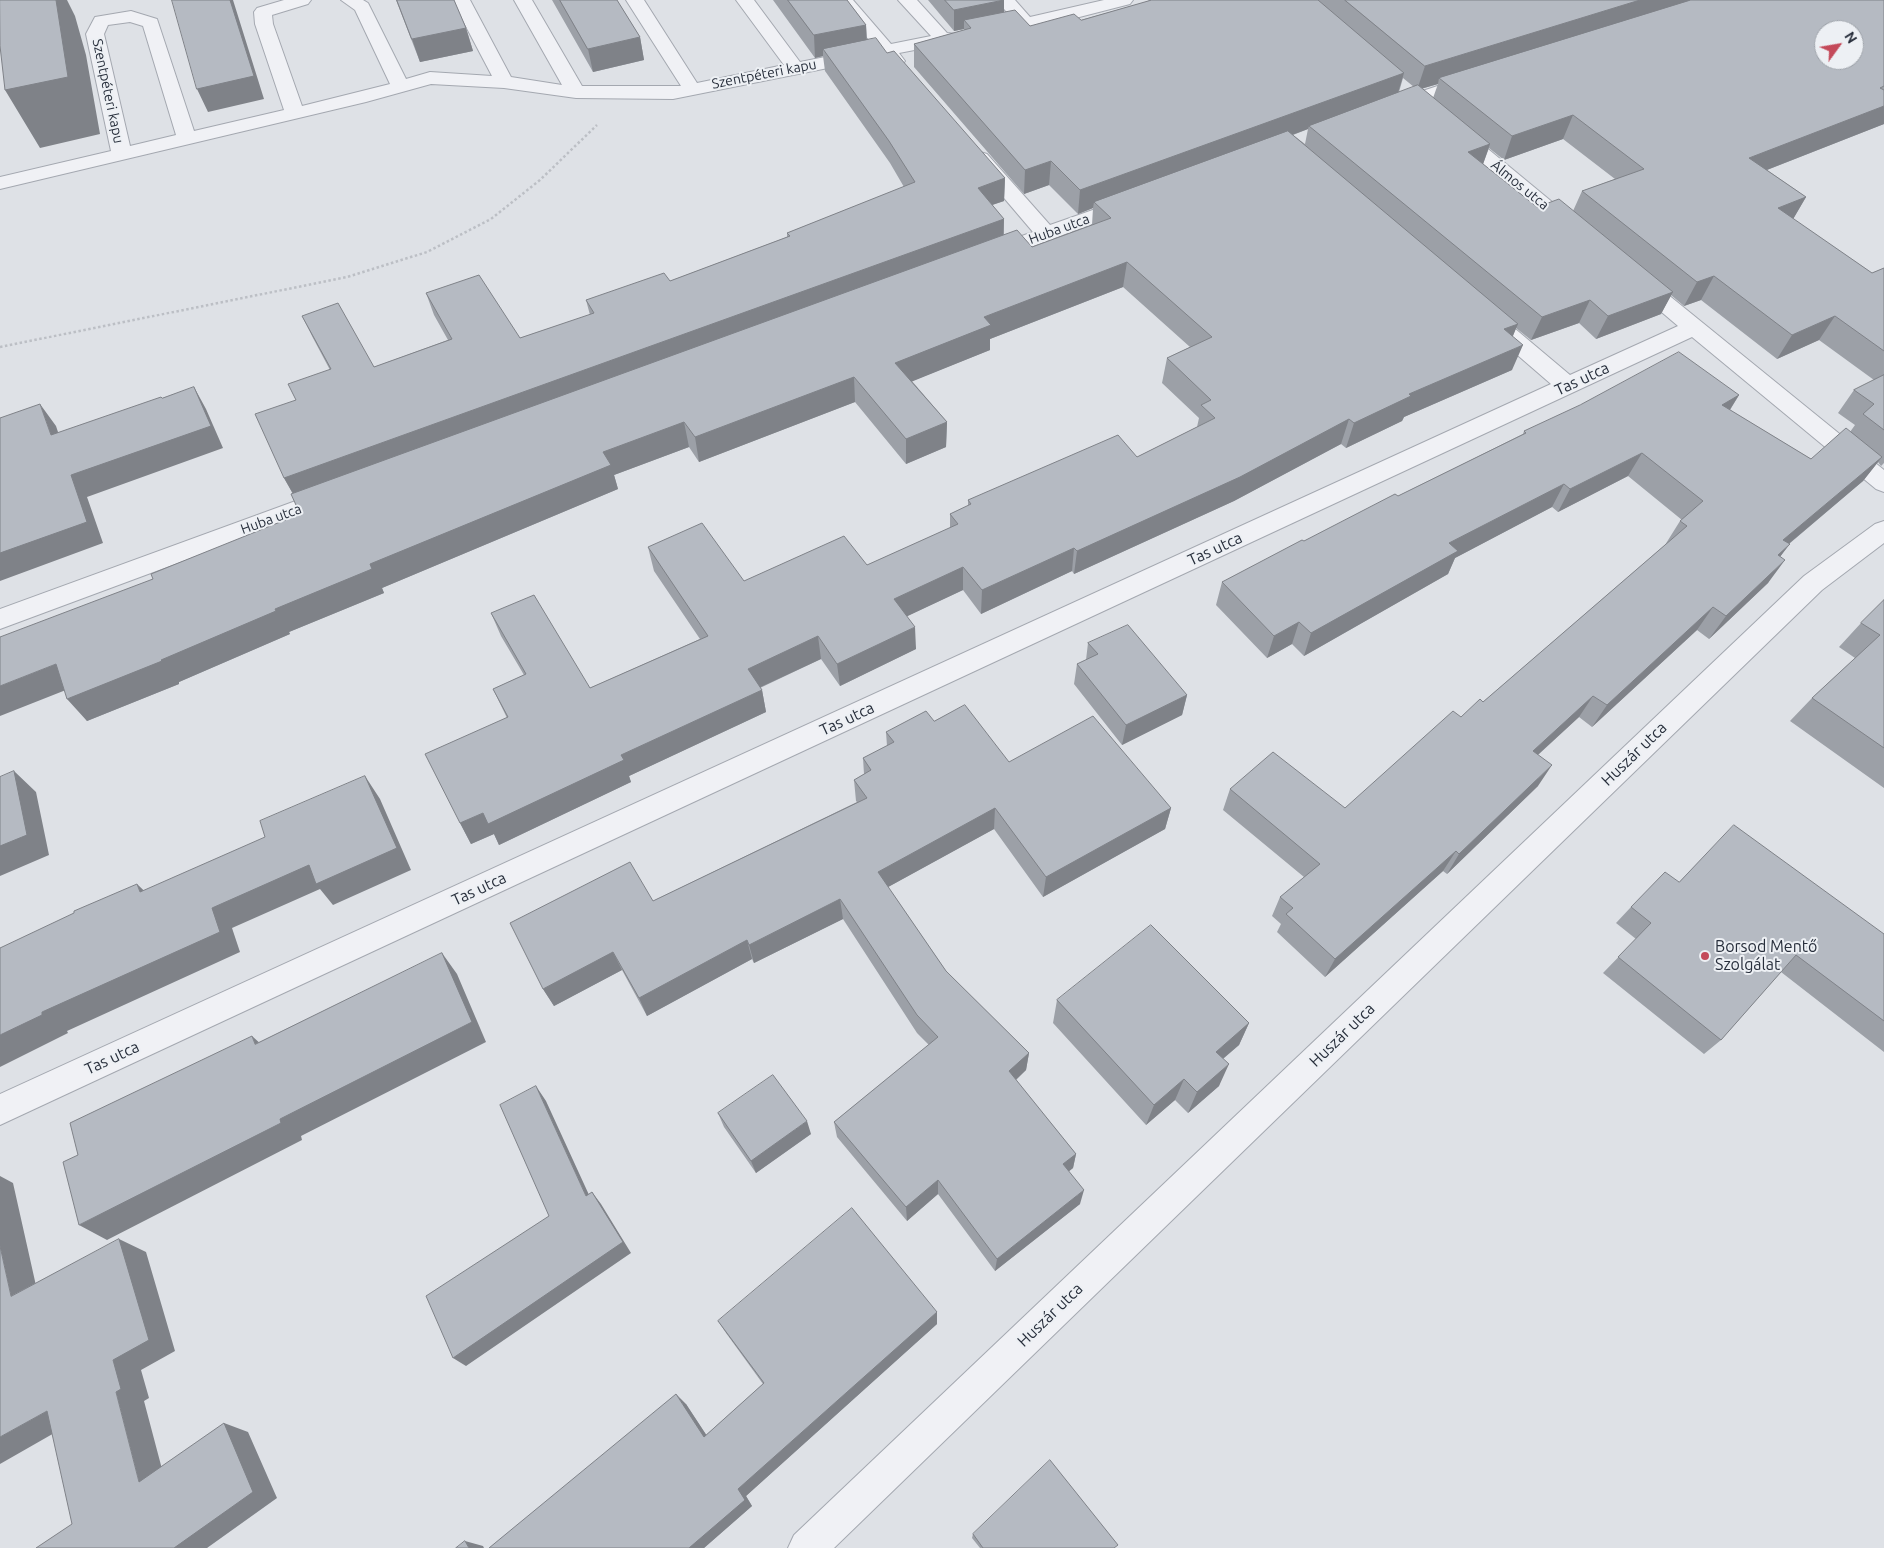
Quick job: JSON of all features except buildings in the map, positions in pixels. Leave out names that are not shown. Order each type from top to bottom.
[{"type":"street","points":[[294,113],[264,24],[263,12],[302,0]]},
{"type":"street","points":[[350,0],[362,8],[400,86]]},
{"type":"street","points":[[460,0],[504,82]]},
{"type":"street","points":[[523,0],[576,92]]},
{"type":"street","points":[[635,0],[692,89]]},
{"type":"street","points":[[745,0],[795,68]]},
{"type":"street","points":[[844,0],[906,73]]},
{"type":"street","points":[[907,0],[944,39]]},
{"type":"street","points":[[1005,0],[1026,23]]},
{"type":"street","name":"Szentpéteri kapu","points":[[0,183],[294,113],[430,78],[504,82],[576,92],[673,93],[1026,23],[1123,0]]},
{"type":"street","name":"Szentpéteri kapu","points":[[122,155],[96,34],[101,22],[131,16],[151,24],[187,139]]},
{"type":"street","points":[[1377,113],[1414,99],[1488,76]]},
{"type":"street","name":"Álmos utca","points":[[1395,82],[1587,240]]},
{"type":"street","points":[[971,147],[1046,234]]},
{"type":"street","name":"Huba utca","points":[[971,262],[1148,197]]},
{"type":"street","points":[[1625,271],[1884,483]]},
{"type":"street","points":[[1477,308],[1568,386]]},
{"type":"street","name":"Tas utca","points":[[0,1110],[1694,327]]},
{"type":"street","name":"Huba utca","points":[[0,619],[355,488]]},
{"type":"street","name":"Huszár utca","points":[[807,1548],[1813,583],[1884,530]]},
{"type":"path","points":[[0,347],[347,277],[427,252],[491,219],[540,180],[596,128],[612,93]]},
{"type":"place","name":"Borsod Mentő Szolgálat","points":[[1705,956]]}]
